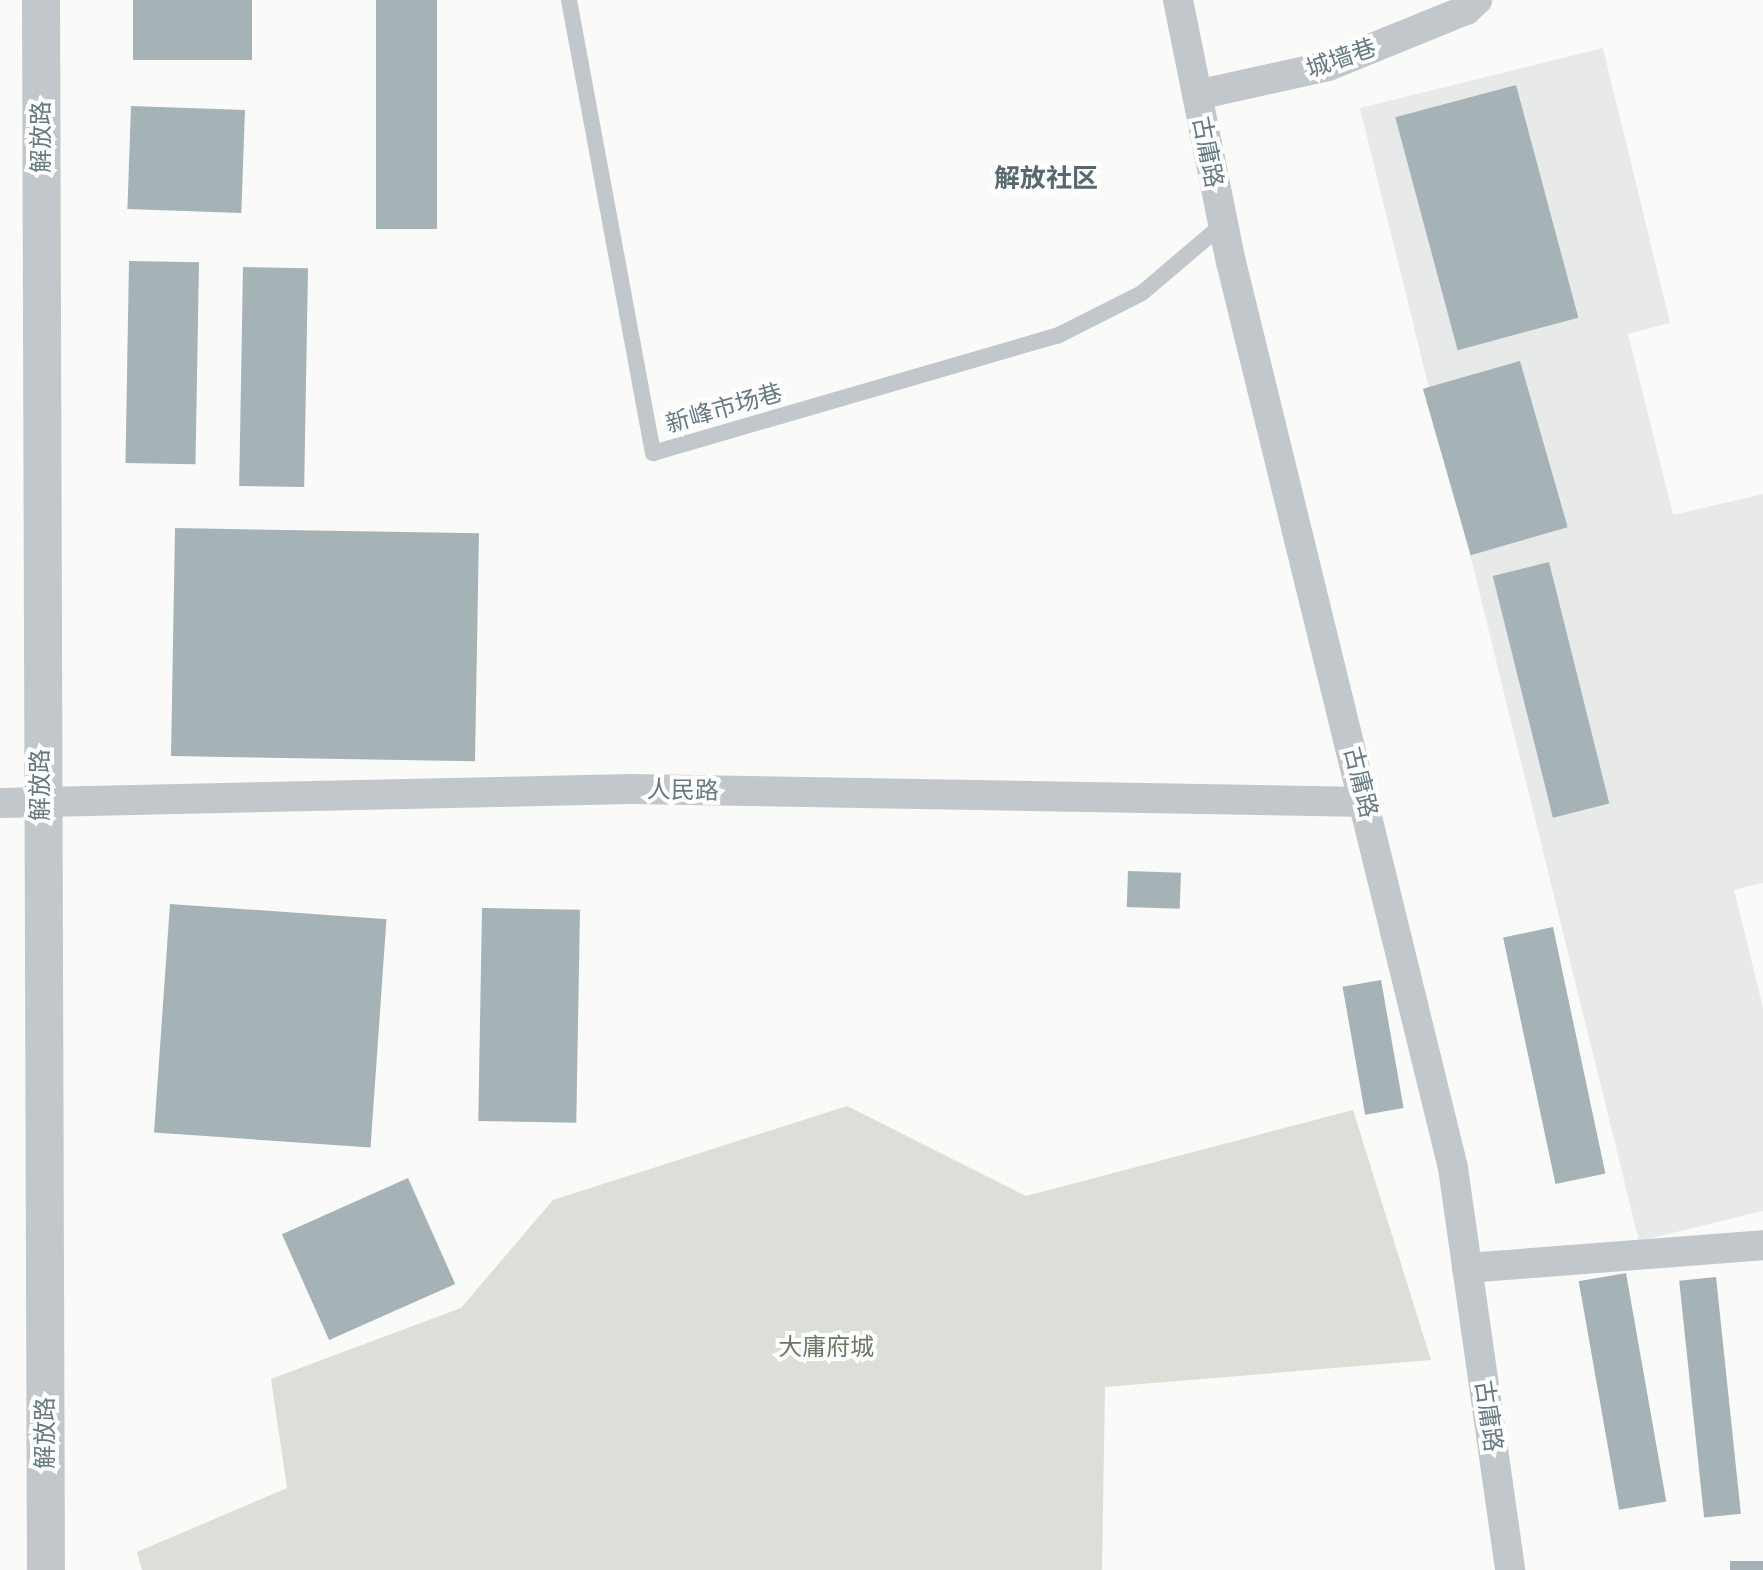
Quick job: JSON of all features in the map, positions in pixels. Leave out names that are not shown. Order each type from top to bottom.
[{"type":"street","name":"解放路","points":[[41,0],[40,801],[46,1570]]},
{"type":"street","name":"古庸路","points":[[1178,0],[1223,224],[1453,1168],[1510,1570]]},
{"type":"street","name":"城墙巷","points":[[1197,95],[1328,66],[1466,10],[1477,0]]},
{"type":"street","name":"人民路","points":[[0,803],[631,789],[1366,802]]},
{"type":"street","points":[[1467,1268],[1763,1245]]},
{"type":"lane","name":"新峰市场巷","points":[[569,0],[653,453],[1057,336],[1142,293],[1223,224]]},
{"type":"shaded area","points":[[1603,48],[1670,323],[1628,334],[1673,515],[1763,494],[1763,883],[1734,890],[1763,1008],[1763,1211],[1639,1241],[1360,108]]},
{"type":"green space","name":"大庸府城","points":[[847,1106],[1026,1196],[1353,1110],[1431,1360],[1105,1387],[1102,1570],[142,1570],[137,1552],[287,1488],[271,1379],[461,1308],[553,1200]]},
{"type":"building","points":[[133,0],[252,0],[252,60],[133,60]]},
{"type":"building","points":[[376,0],[437,0],[437,229],[376,229]]},
{"type":"building","points":[[1516,85],[1578,318],[1458,350],[1395,117]]},
{"type":"building","points":[[131,106],[245,110],[241,213],[127,209]]},
{"type":"building","points":[[129,261],[199,262],[195,464],[125,463]]},
{"type":"building","points":[[243,267],[308,268],[304,487],[239,486]]},
{"type":"building","points":[[1520,361],[1568,527],[1471,555],[1423,389]]},
{"type":"building","points":[[175,528],[479,533],[475,761],[171,756]]},
{"type":"building","points":[[1549,562],[1609,804],[1553,818],[1493,576]]},
{"type":"building","points":[[1128,871],[1181,873],[1180,909],[1127,907]]},
{"type":"building","points":[[170,904],[386,919],[370,1148],[154,1132]]},
{"type":"building","points":[[482,908],[580,910],[576,1123],[478,1121]]},
{"type":"building","points":[[1553,927],[1605,1173],[1556,1184],[1503,938]]},
{"type":"building","points":[[1381,980],[1404,1108],[1365,1115],[1343,987]]},
{"type":"building","points":[[408,1178],[455,1284],[329,1340],[282,1234]]},
{"type":"building","points":[[1626,1273],[1666,1501],[1619,1510],[1579,1281]]},
{"type":"building","points":[[1716,1277],[1741,1514],[1704,1518],[1679,1281]]},
{"type":"building","points":[[1730,1561],[1763,1561],[1763,1570],[1730,1570]]},
{"type":"district","name":"解放社区","points":[[1046,179]]}]
